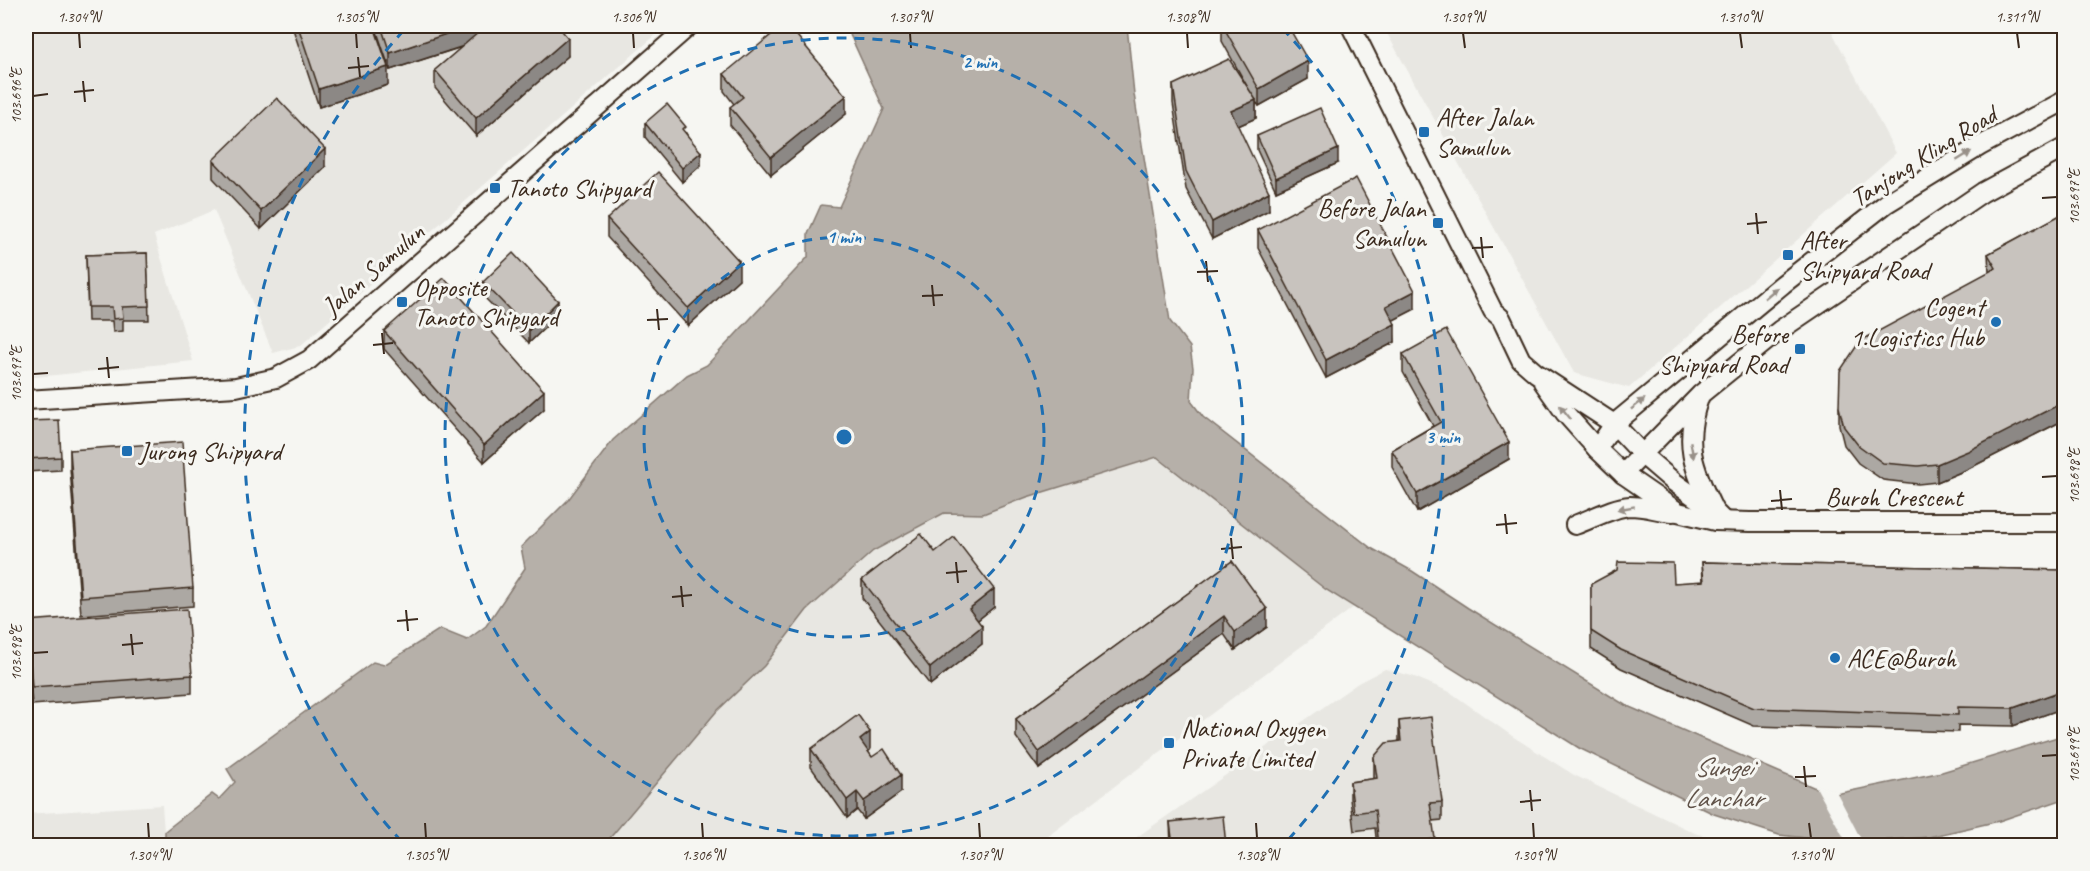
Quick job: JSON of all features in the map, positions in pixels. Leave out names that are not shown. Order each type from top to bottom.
[{"type":"street","name":"Jalan Samulun","points":[[26,400],[236,387],[276,378],[309,360],[689,26]]},
{"type":"street","points":[[1351,26],[1493,311],[1501,318],[1521,360],[1536,373],[1614,424],[1641,453],[1674,482],[1719,515]]},
{"type":"street","name":"Tanjong Kling Road","points":[[1597,449],[1614,424],[1783,284],[1887,203],[1980,146],[2064,101]]},
{"type":"street","points":[[1623,474],[1701,394],[1780,330],[1973,198],[2064,148]]},
{"type":"street","name":"Buroh Crescent","points":[[1536,373],[1565,413],[1597,449],[1623,474],[1678,512],[1715,520],[1719,515],[1829,523],[2064,522]]},
{"type":"street","points":[[1701,394],[1691,426],[1690,447],[1699,477],[1719,515]]},
{"type":"street","points":[[1575,525],[1628,506],[1678,512]]},
{"type":"shaded area","points":[[26,26],[666,26],[300,346],[273,353],[214,210],[154,235],[193,361],[26,378]]},
{"type":"shaded area","points":[[1383,26],[1829,26],[1896,153],[1629,388],[1574,373]]},
{"type":"shaded area","name":"National Oxygen Private Limited","points":[[1157,457],[1325,589],[1354,607],[1036,845],[604,846],[716,712],[764,666],[807,610],[873,551],[944,513],[983,514],[1027,497]]},
{"type":"shaded area","points":[[1385,669],[1412,676],[1450,692],[1512,736],[1574,775],[1697,834],[1751,845],[1124,846],[1358,683]]},
{"type":"shaded area","points":[[162,805],[165,845],[26,846],[26,814]]},
{"type":"water","name":"Sungei Lanchar","points":[[846,26],[1127,26],[1134,94],[1170,321],[1190,347],[1193,368],[1191,401],[1203,417],[1371,548],[1412,571],[1625,705],[1813,787],[1836,794],[1942,772],[2064,735],[2064,799],[1999,821],[1929,837],[1862,842],[1779,835],[1714,814],[1579,748],[1325,589],[1157,457],[1027,497],[983,514],[944,513],[873,551],[807,610],[764,666],[716,712],[604,845],[165,846],[165,831],[212,794],[219,799],[235,782],[227,769],[373,662],[384,665],[440,629],[467,640],[486,626],[525,568],[521,547],[568,500],[613,440],[687,375],[707,365],[808,257],[808,234],[821,205],[839,207],[884,109]]},
{"type":"pier","points":[[1815,785],[1836,791],[1864,845],[1848,845]]},
{"type":"building","points":[[298,26],[374,26],[388,67],[319,89]]},
{"type":"building","points":[[381,26],[468,26],[390,53]]},
{"type":"building","points":[[486,26],[558,26],[568,38],[476,118],[435,70]]},
{"type":"building","points":[[782,26],[789,26],[846,96],[771,157],[730,107],[743,97],[724,74]]},
{"type":"building","points":[[1223,26],[1288,26],[1308,61],[1259,89]]},
{"type":"building","points":[[1229,59],[1256,100],[1231,111],[1269,192],[1212,222],[1186,171],[1173,85]]},
{"type":"building","points":[[277,98],[325,149],[261,211],[213,160]]},
{"type":"building","points":[[667,104],[686,127],[682,129],[701,152],[682,168],[645,123]]},
{"type":"building","points":[[1320,108],[1338,149],[1276,178],[1257,136]]},
{"type":"building","points":[[658,172],[739,261],[688,308],[607,219]]},
{"type":"building","points":[[1356,178],[1415,291],[1386,306],[1395,324],[1326,360],[1258,230]]},
{"type":"building","name":"Cogent 1.Logistics Hub","points":[[2064,213],[2064,402],[1968,451],[1937,464],[1918,466],[1883,463],[1858,445],[1844,427],[1839,407],[1840,371],[1860,341],[1996,268],[1988,254]]},
{"type":"building","points":[[147,253],[149,306],[122,307],[123,318],[113,319],[112,307],[88,307],[86,255]]},
{"type":"building","points":[[513,253],[558,301],[529,330],[483,282]]},
{"type":"building","points":[[444,278],[544,391],[484,445],[384,331]]},
{"type":"building","points":[[1446,330],[1509,442],[1417,494],[1392,450],[1441,422],[1403,354]]},
{"type":"building","points":[[59,420],[61,457],[26,459],[26,421]]},
{"type":"building","points":[[182,442],[193,588],[81,597],[70,450]]},
{"type":"building","points":[[921,534],[935,552],[954,537],[994,589],[969,609],[982,626],[930,668],[862,580]]},
{"type":"building","points":[[1232,561],[1267,609],[1235,632],[1224,616],[1039,752],[1016,719]]},
{"type":"building","name":"ACE@Buroh","points":[[1618,562],[1673,563],[1674,583],[1704,581],[1702,562],[2064,570],[2064,690],[2013,708],[1958,707],[1958,715],[1754,708],[1621,650],[1591,631],[1591,584],[1617,570]]},
{"type":"building","points":[[187,609],[192,675],[32,687],[27,621]]},
{"type":"building","points":[[858,715],[870,732],[860,740],[872,757],[884,749],[901,775],[864,801],[857,792],[847,800],[811,749]]},
{"type":"building","points":[[1431,717],[1442,802],[1430,803],[1435,839],[1379,845],[1375,810],[1354,813],[1350,782],[1377,778],[1374,757],[1386,743],[1401,741],[1399,721]]},
{"type":"building","points":[[1223,816],[1226,846],[1173,846],[1170,822]]},
{"type":"place","name":"After Jalan Samulun","points":[[1424,132]]},
{"type":"place","name":"Tanoto Shipyard","points":[[495,188]]},
{"type":"place","name":"Before Jalan Samulun","points":[[1438,223]]},
{"type":"place","name":"After Shipyard Road","points":[[1788,255]]},
{"type":"place","name":"Opposite Tanoto Shipyard","points":[[402,302]]},
{"type":"place","name":"Cogent 1.Logistics Hub","points":[[1996,322]]},
{"type":"place","name":"Before Shipyard Road","points":[[1800,349]]},
{"type":"place","name":"Jurong Shipyard","points":[[127,451]]},
{"type":"place","name":"ACE@Buroh","points":[[1835,658]]},
{"type":"place","name":"National Oxygen Private Limited","points":[[1169,743]]}]
